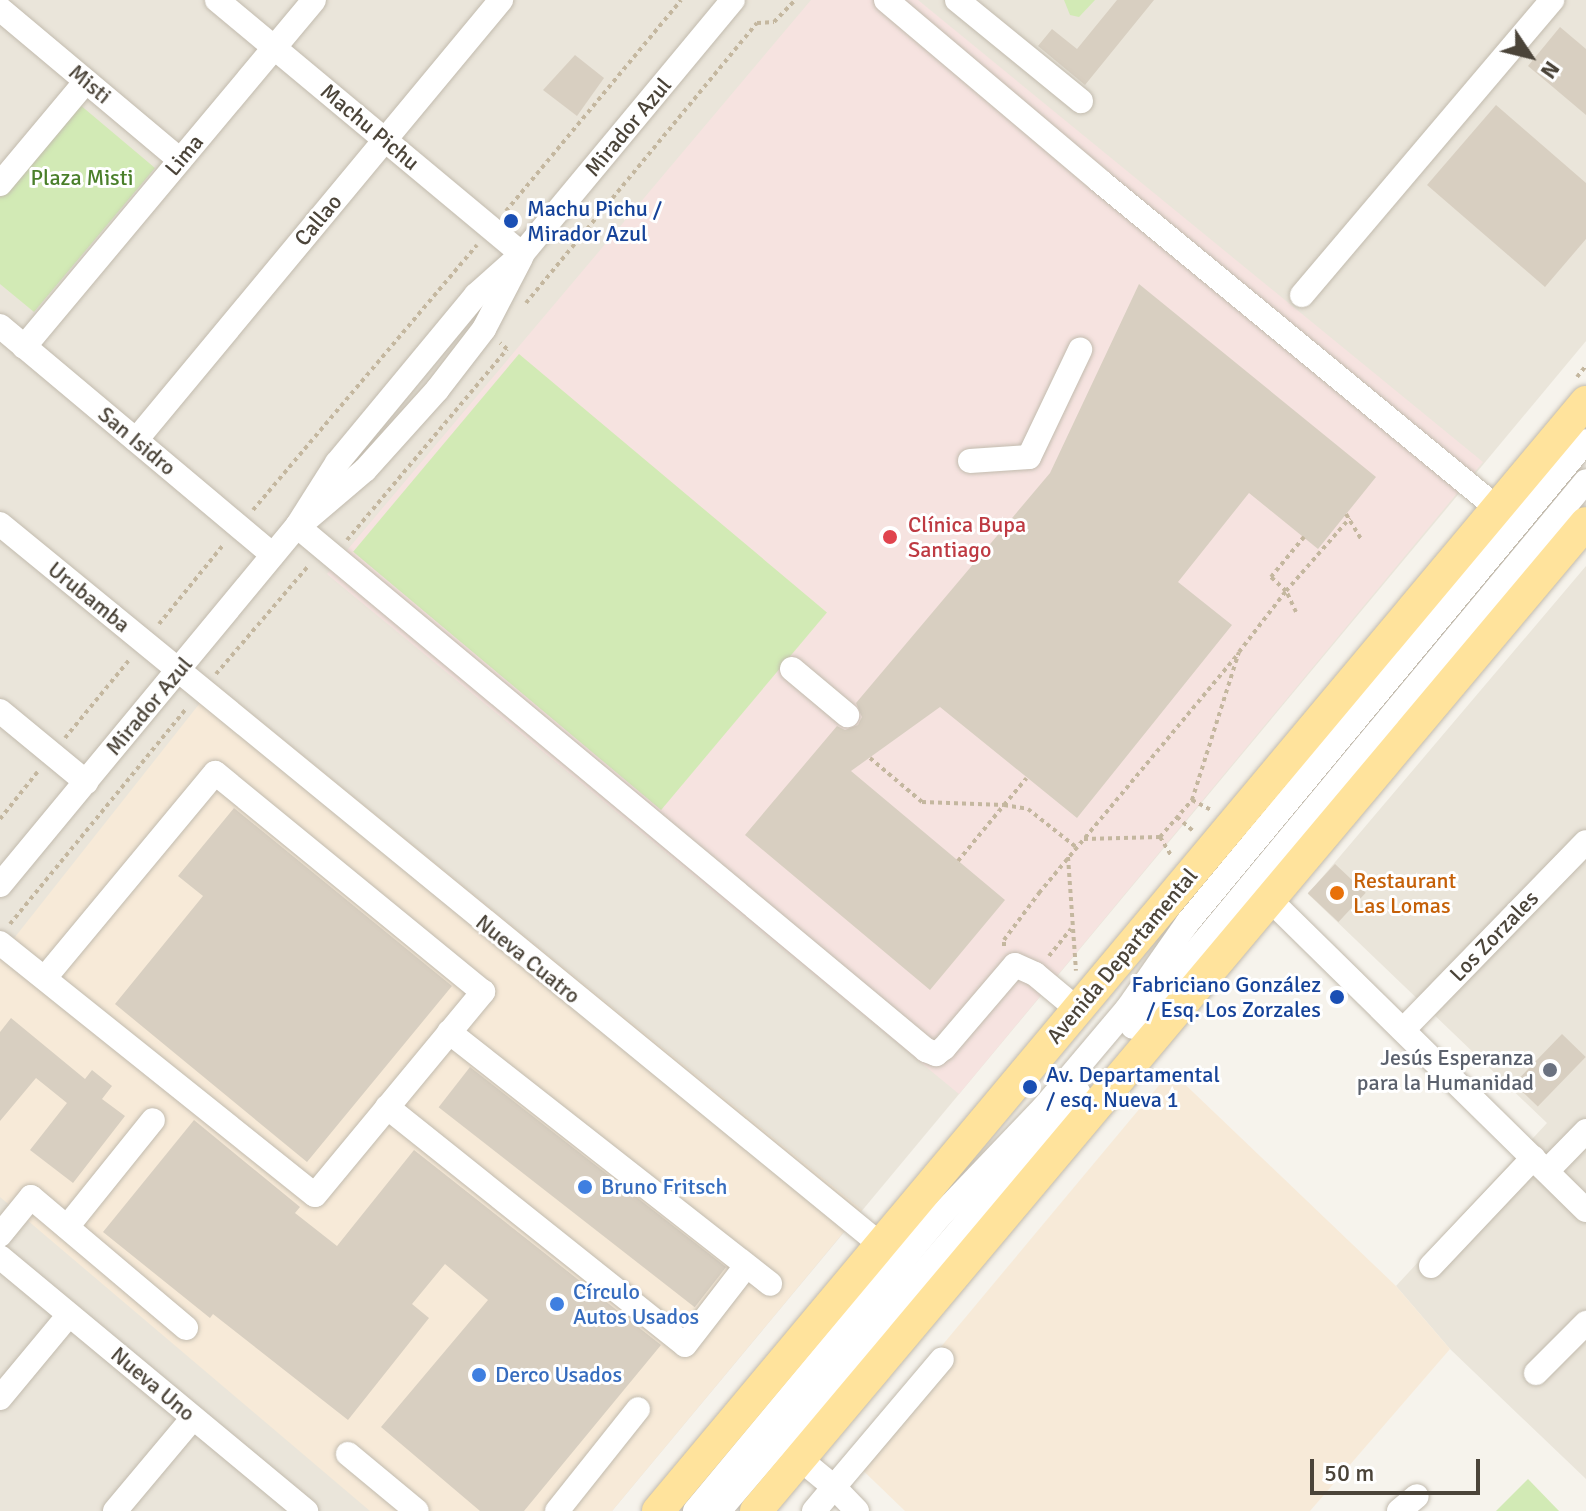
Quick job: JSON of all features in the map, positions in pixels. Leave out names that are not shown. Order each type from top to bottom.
[{"type":"main road","name":"Avenida Departamental","points":[[658,1511],[1586,402]]},
{"type":"main road","points":[[756,1511],[1262,891],[1584,528]]},
{"type":"street","name":"Machu Pichu","points":[[217,0],[522,254]]},
{"type":"street","name":"Lima","points":[[24,347],[314,0]]},
{"type":"street","name":"Callao","points":[[136,440],[501,0]]},
{"type":"street","name":"Mirador Azul","points":[[0,885],[297,526],[337,463],[467,306],[522,254],[733,0]]},
{"type":"street","points":[[886,0],[1497,508]]},
{"type":"street","points":[[957,0],[1081,101]]},
{"type":"street","points":[[1302,295],[1552,0]]},
{"type":"street","name":"Misti","points":[[0,9],[180,160]]},
{"type":"street","points":[[0,184],[86,81]]},
{"type":"street","name":"San Isidro","points":[[0,326],[273,555]]},
{"type":"street","points":[[970,461],[1029,457],[1080,350]]},
{"type":"street","points":[[695,1511],[941,1215],[1045,1106],[1116,1022],[1188,922],[1215,848],[1384,684],[1586,441]]},
{"type":"street","points":[[719,1511],[1262,891],[1586,481]]},
{"type":"street","name":"Urubamba","points":[[0,524],[177,672]]},
{"type":"street","points":[[297,526],[926,1050],[936,1054],[944,1048],[1025,969],[1077,1009]]},
{"type":"street","points":[[1384,684],[1424,595],[1499,546]]},
{"type":"street","points":[[792,669],[847,715]]},
{"type":"street","name":"Nueva Cuatro","points":[[177,672],[881,1245]]},
{"type":"street","points":[[0,711],[86,782]]},
{"type":"street","points":[[0,943],[315,1195],[483,992],[215,773],[45,978]]},
{"type":"street","name":"Los Zorzales","points":[[1403,1030],[1586,842]]},
{"type":"street","points":[[1215,848],[1586,1210]]},
{"type":"street","points":[[449,1032],[770,1284]]},
{"type":"street","points":[[387,1107],[685,1345],[746,1266]]},
{"type":"street","points":[[67,1227],[153,1120]]},
{"type":"street","points":[[1431,1266],[1540,1165],[1586,1131]]},
{"type":"street","points":[[0,1235],[31,1197],[186,1328]]},
{"type":"street","name":"Nueva Uno","points":[[0,1257],[306,1511]]},
{"type":"street","points":[[0,1398],[69,1315]]},
{"type":"street","points":[[1536,1373],[1586,1323]]},
{"type":"street","points":[[814,1511],[942,1359]]},
{"type":"street","points":[[571,1506],[638,1409]]},
{"type":"street","points":[[115,1511],[193,1418]]},
{"type":"street","points":[[348,1454],[417,1511]]},
{"type":"street","points":[[800,1459],[857,1511]]},
{"type":"path","points":[[0,819],[239,527],[681,0]]},
{"type":"path","points":[[1071,929],[1025,969],[1004,940],[1068,857],[1348,516],[1362,541]]},
{"type":"path","points":[[1296,612],[1286,591],[1271,577],[1304,537]]},
{"type":"path","points":[[1084,839],[1160,837],[1192,800],[1239,652]]},
{"type":"path","points":[[870,758],[922,802],[1004,805],[1028,809],[1077,847]]},
{"type":"path","points":[[958,861],[1027,778]]},
{"type":"path","points":[[1192,800],[1214,811]]},
{"type":"path","points":[[1177,817],[1215,848]]},
{"type":"path","points":[[1160,837],[1173,860]]},
{"type":"path","points":[[1068,857],[1076,973]]},
{"type":"shaded area","points":[[0,0],[1586,0],[1586,341],[612,1511],[0,1511]]},
{"type":"shaded area","name":"Clínica Bupa Santiago","points":[[811,0],[918,0],[1483,462],[959,1094],[327,574]]},
{"type":"shaded area","points":[[1586,566],[1586,1479],[1450,1349],[1396,1286],[1547,1123],[1308,894]]},
{"type":"shaded area","points":[[215,684],[862,1210],[612,1511],[370,1511],[0,1197],[0,956]]},
{"type":"shaded area","points":[[1171,1071],[1396,1286],[1450,1349],[1310,1511],[905,1511],[849,1457]]},
{"type":"green space","points":[[1064,0],[1095,0],[1079,17],[1070,15]]},
{"type":"green space","name":"Plaza Misti","points":[[79,104],[155,168],[34,312],[0,284],[0,197]]},
{"type":"green space","points":[[519,354],[827,612],[661,810],[353,552]]},
{"type":"green space","points":[[1528,1479],[1559,1511],[1496,1511]]},
{"type":"building","points":[[1117,0],[1154,0],[1085,85],[1038,46],[1052,29],[1077,49]]},
{"type":"building","points":[[1560,27],[1586,49],[1586,115],[1528,66]]},
{"type":"building","points":[[575,55],[604,78],[577,116],[543,90]]},
{"type":"building","points":[[1496,105],[1586,183],[1586,239],[1545,287],[1427,185]]},
{"type":"building","points":[[1139,284],[1376,477],[1318,549],[1249,493],[1178,582],[1232,625],[1077,818],[940,707],[851,771],[1005,900],[930,990],[745,835],[837,726],[845,730],[858,725],[862,717],[856,703],[1050,473]]},
{"type":"building","points":[[234,808],[452,986],[307,1162],[115,1004],[203,896],[178,876]]},
{"type":"building","name":"Restaurant Las Lomas","points":[[1335,864],[1366,893],[1338,922],[1308,893]]},
{"type":"building","points":[[11,1018],[85,1079],[92,1070],[112,1086],[102,1099],[125,1116],[73,1183],[30,1150],[67,1103],[36,1078],[0,1121],[0,1032]]},
{"type":"building","name":"Jesús Esperanza para la Humanidad","points":[[1562,1034],[1586,1057],[1538,1107],[1514,1084]]},
{"type":"building","name":"Bruno Fritsch","points":[[470,1067],[726,1267],[695,1307],[439,1107]]},
{"type":"building","points":[[194,1120],[300,1207],[295,1213],[337,1246],[414,1150],[661,1345],[524,1511],[480,1511],[381,1427],[488,1300],[445,1264],[412,1304],[429,1318],[348,1420],[213,1314],[210,1318],[103,1232]]},
{"type":"place","name":"Machu Pichu / Mirador Azul","points":[[511,221]]},
{"type":"place","name":"Clínica Bupa Santiago","points":[[890,537]]},
{"type":"place","name":"Restaurant Las Lomas","points":[[1337,893]]},
{"type":"place","name":"Fabriciano González / Esq. Los Zorzales","points":[[1337,997]]},
{"type":"place","name":"Jesús Esperanza para la Humanidad","points":[[1550,1070]]},
{"type":"place","name":"Av. Departamental / esq. Nueva 1","points":[[1030,1087]]},
{"type":"place","name":"Bruno Fritsch","points":[[585,1187]]},
{"type":"place","name":"Círculo Autos Usados","points":[[557,1304]]},
{"type":"place","name":"Derco Usados","points":[[479,1375]]}]
